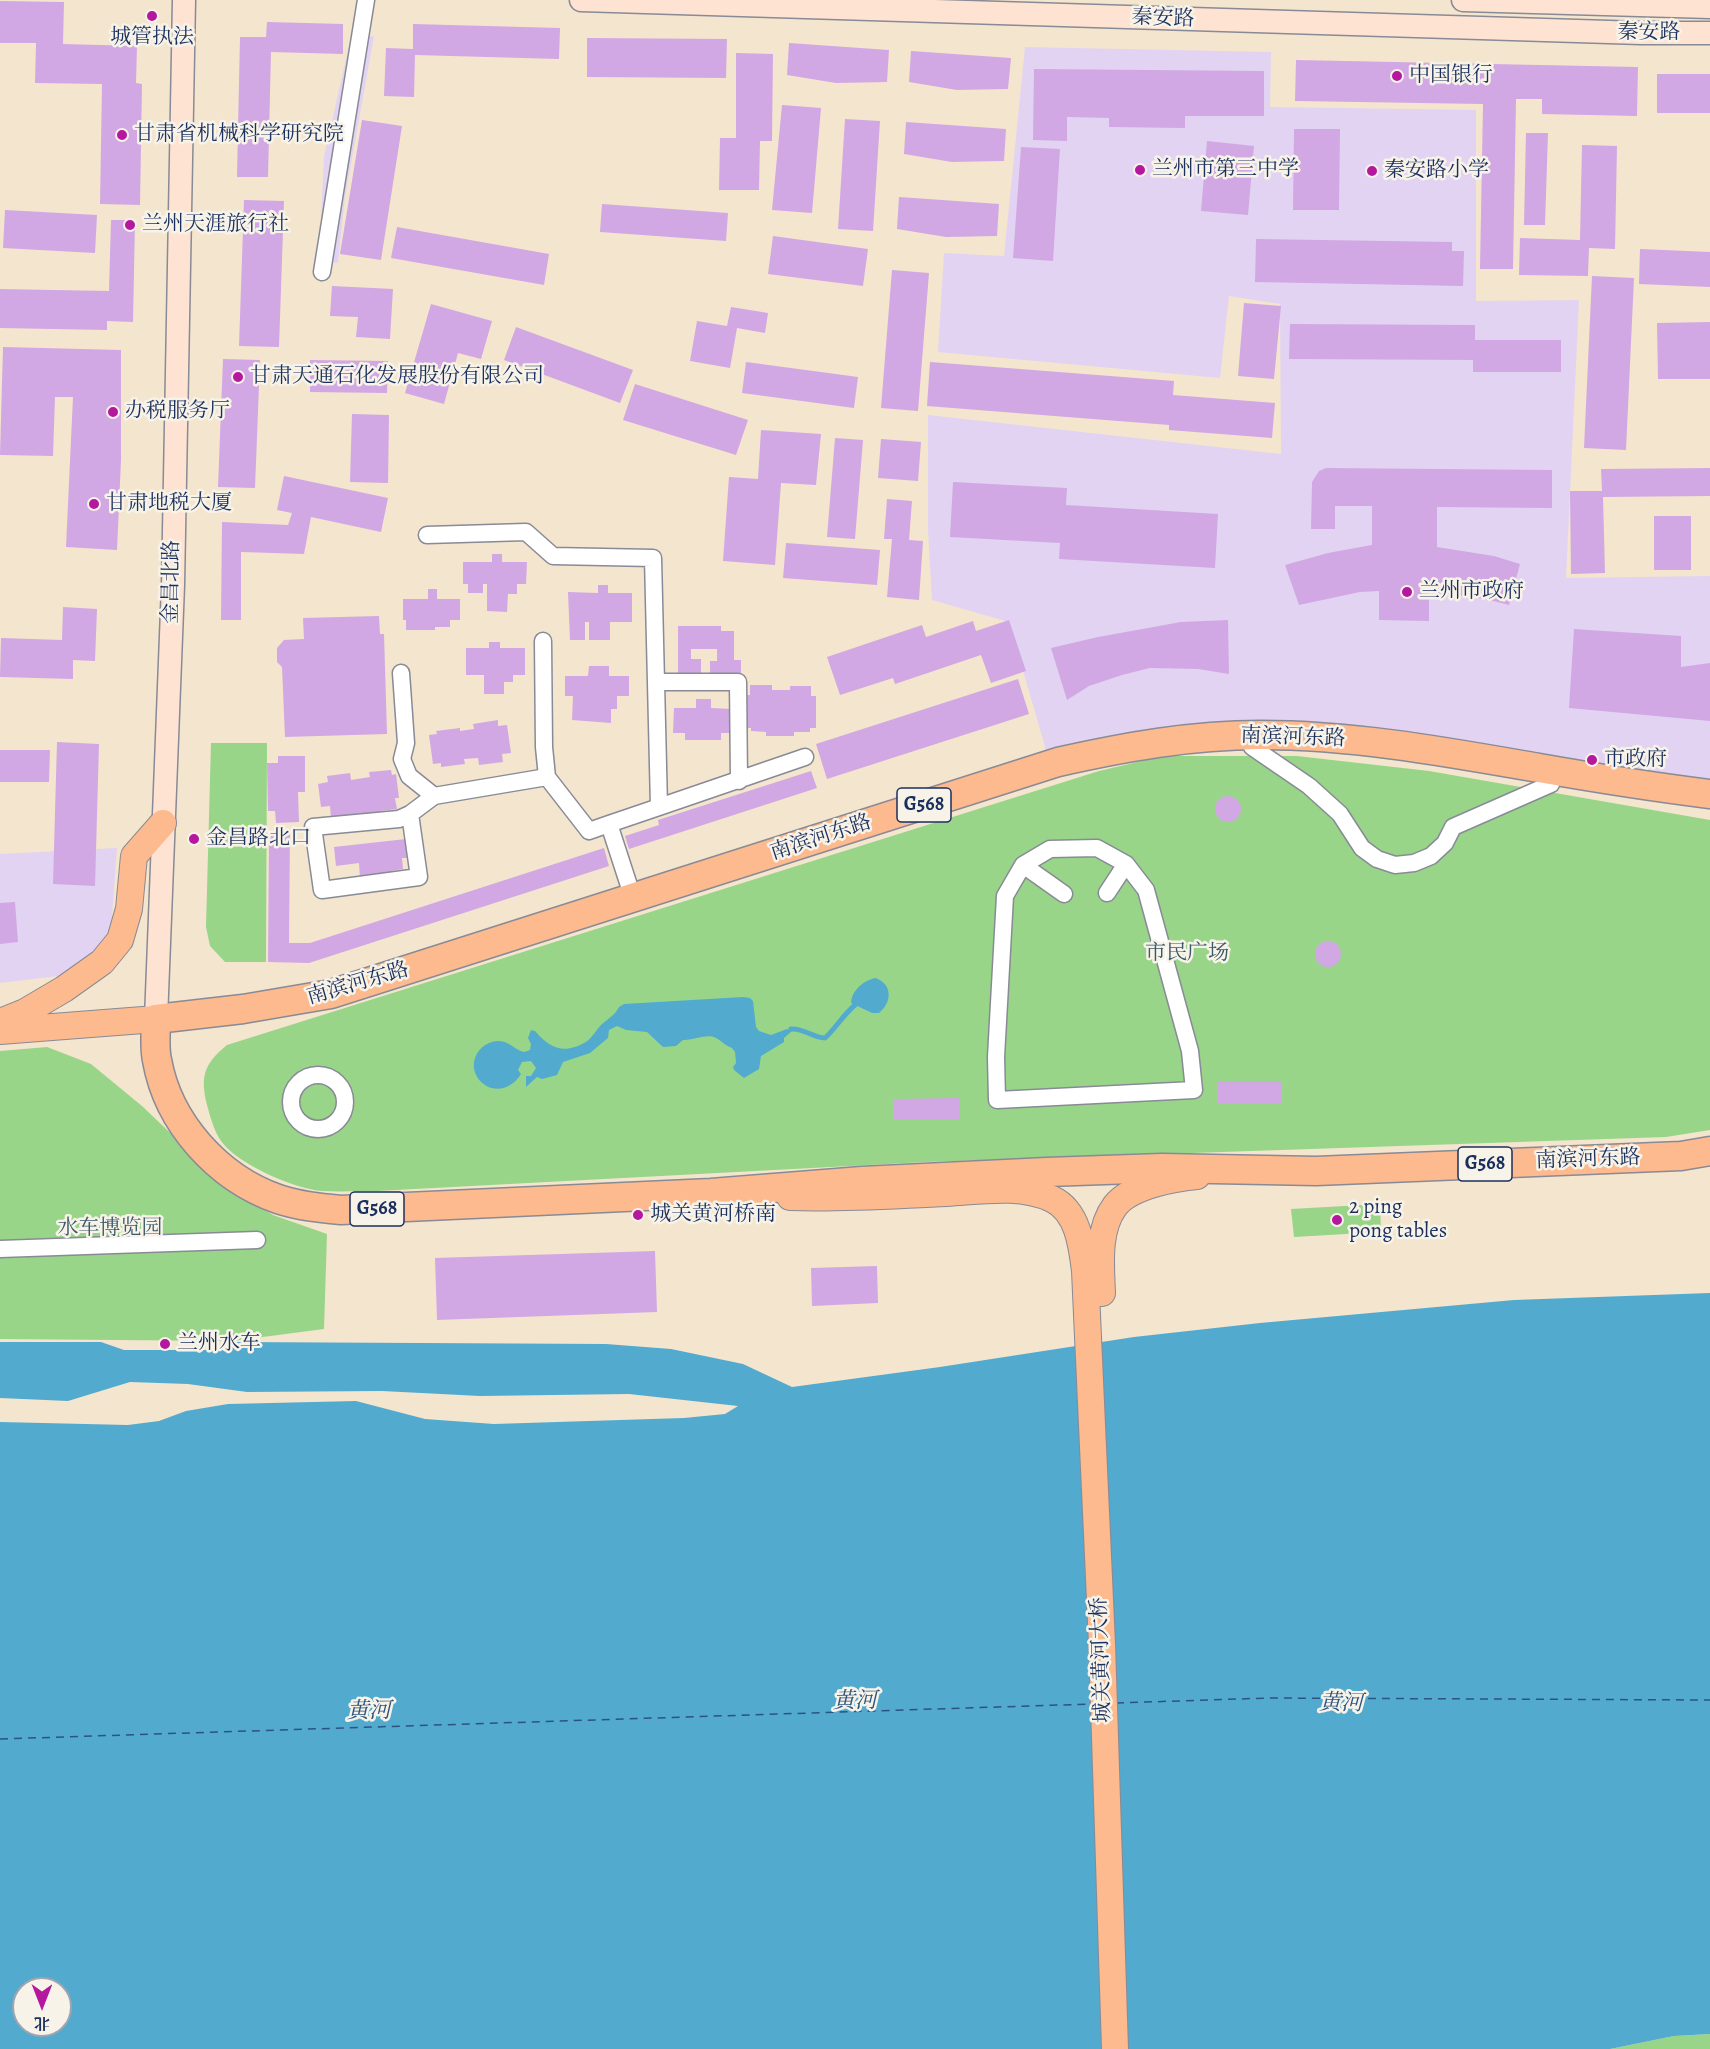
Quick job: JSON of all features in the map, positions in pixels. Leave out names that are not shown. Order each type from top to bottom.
[{"type":"highway","name":"南滨河东路","points":[[1710,794],[1424,748],[1332,738],[1259,735],[1167,741],[1113,749],[1058,762],[331,994],[243,1009],[156,1019],[156,1058],[172,1109],[186,1129],[212,1158],[255,1189],[279,1199],[309,1207],[341,1210],[711,1193],[957,1176],[1162,1168],[1316,1171],[1681,1156],[1710,1151]]},
{"type":"main road","name":"金昌北路","points":[[156,1019],[173,585],[184,0]]},
{"type":"main road","name":"秦安路","points":[[581,0],[1641,33],[1710,33]]},
{"type":"main road","name":"秦安路","points":[[1463,0],[1710,7]]},
{"type":"main road","points":[[0,1022],[25,1012],[64,989],[102,962],[120,940],[129,909],[134,856],[163,823]]},
{"type":"main road","name":"南滨河东路","points":[[0,1031],[156,1019]]},
{"type":"main road","points":[[1093,1271],[1101,1250],[1106,1226],[1115,1205],[1130,1194],[1148,1186],[1184,1177],[1260,1170]]},
{"type":"main road","name":"南滨河东路","points":[[711,1193],[823,1198],[1018,1190],[1053,1199],[1069,1213],[1093,1271]]},
{"type":"main road","name":"城关黄河大桥","points":[[1093,1271],[1101,1632],[1115,2049]]},
{"type":"main road","name":"城关黄河大桥","points":[[1093,1271],[1133,2049]]},
{"type":"street","points":[[322,272],[366,0]]},
{"type":"street","points":[[428,535],[526,532],[553,556],[652,558],[659,807]]},
{"type":"street","points":[[543,641],[543,747],[547,777],[590,831],[805,757]]},
{"type":"street","points":[[401,673],[406,743],[402,759],[409,776],[434,796]]},
{"type":"street","points":[[656,682],[738,682],[739,780]]},
{"type":"street","points":[[1252,747],[1309,786],[1340,814],[1362,848],[1377,859],[1395,865],[1414,863],[1431,856],[1444,843],[1453,827],[1551,784]]},
{"type":"street","points":[[410,814],[419,877],[322,890],[313,827],[399,819],[410,814],[434,796],[547,777]]},
{"type":"street","points":[[609,824],[633,898]]},
{"type":"street","points":[[1097,848],[1126,864],[1146,890],[1190,1052],[1194,1090],[997,1100],[996,1057],[1005,896],[1023,865],[1050,849],[1097,848]]},
{"type":"street","points":[[1107,893],[1126,864]]},
{"type":"street","points":[[1023,865],[1064,894]]},
{"type":"street","points":[[0,1249],[257,1240]]},
{"type":"shaded area","points":[[374,36],[345,197],[338,263],[319,261],[324,157],[351,37]]},
{"type":"shaded area","points":[[1025,47],[1271,52],[1270,107],[1476,110],[1476,301],[1579,300],[1566,578],[1710,576],[1710,783],[1239,728],[1048,757],[1009,622],[932,600],[928,529],[928,415],[1281,454],[1280,304],[1229,296],[1220,378],[938,352],[944,253],[1004,256]]},
{"type":"shaded area","points":[[117,848],[108,970],[0,983],[0,854]]},
{"type":"green space","points":[[211,743],[267,743],[266,962],[225,962],[210,946],[206,927]]},
{"type":"green space","name":"市民广场","points":[[1163,756],[1297,756],[1429,771],[1710,820],[1710,1130],[1666,1137],[926,1162],[377,1191],[322,1191],[298,1186],[245,1162],[226,1147],[214,1127],[207,1105],[204,1078],[213,1058],[227,1045],[1099,771]]},
{"type":"green space","name":"水车博览园","points":[[47,1047],[91,1064],[142,1106],[223,1183],[273,1215],[327,1234],[324,1329],[232,1341],[0,1339],[0,1051]]},
{"type":"green space","name":"2 ping pong tables","points":[[1380,1204],[1381,1232],[1294,1237],[1291,1209]]},
{"type":"green space","points":[[1710,2034],[1710,2049],[1610,2049],[1674,2036]]},
{"type":"water","points":[[875,978],[885,984],[889,993],[887,1004],[879,1013],[872,1013],[851,1003],[853,994],[859,987]]},
{"type":"water","points":[[743,997],[753,1001],[756,1027],[759,1031],[771,1035],[787,1029],[792,1031],[784,1038],[784,1042],[761,1056],[759,1069],[744,1078],[734,1070],[735,1052],[714,1037],[683,1040],[676,1046],[663,1047],[647,1032],[626,1030],[617,1026],[609,1030],[608,1038],[590,1053],[563,1062],[557,1075],[542,1079],[537,1077],[526,1087],[526,1076],[531,1076],[536,1068],[531,1061],[522,1062],[518,1070],[521,1074],[512,1084],[503,1088],[485,1085],[475,1071],[474,1062],[484,1045],[503,1041],[524,1052],[530,1050],[531,1044],[528,1038],[531,1030],[558,1048],[578,1046],[588,1040],[624,1004]]},
{"type":"water","name":"黄河","points":[[1710,1293],[1710,2034],[1674,2036],[1610,2049],[0,2049],[0,1422],[128,1425],[159,1421],[186,1411],[228,1404],[356,1401],[425,1419],[494,1424],[684,1418],[725,1414],[738,1406],[629,1394],[480,1396],[382,1391],[247,1392],[188,1384],[130,1382],[68,1401],[0,1398],[0,1342],[101,1342],[124,1350],[207,1350],[235,1342],[606,1344],[671,1349],[743,1364],[792,1387],[1134,1337],[1514,1300]]},
{"type":"building","points":[[0,1],[64,2],[63,44],[137,46],[136,83],[142,84],[140,205],[100,204],[102,84],[35,83],[36,43],[0,43]]},
{"type":"building","points":[[267,22],[343,24],[343,54],[271,52],[268,177],[237,177],[240,37],[266,37]]},
{"type":"building","points":[[413,24],[560,28],[559,59],[415,55],[414,97],[384,96],[386,48],[413,49]]},
{"type":"building","points":[[587,38],[727,39],[726,78],[587,77]]},
{"type":"building","points":[[789,43],[889,50],[887,82],[836,83],[787,75]]},
{"type":"building","points":[[911,51],[1011,58],[1008,89],[957,90],[909,82]]},
{"type":"building","points":[[736,53],[773,54],[772,141],[760,141],[759,190],[719,190],[720,138],[736,138]]},
{"type":"building","points":[[1296,60],[1638,67],[1637,116],[1542,114],[1542,99],[1516,99],[1513,269],[1480,269],[1483,104],[1295,101]]},
{"type":"building","points":[[1034,69],[1264,71],[1264,116],[1185,116],[1185,128],[1109,127],[1109,118],[1067,117],[1067,141],[1033,140]]},
{"type":"building","points":[[1657,74],[1710,74],[1710,113],[1657,113]]},
{"type":"building","points":[[782,105],[821,108],[812,213],[772,210]]},
{"type":"building","points":[[845,119],[880,121],[873,231],[838,229]]},
{"type":"building","points":[[362,120],[402,126],[381,260],[340,254]]},
{"type":"building","points":[[906,122],[1006,129],[1004,161],[952,162],[904,154]]},
{"type":"building","points":[[1294,129],[1340,129],[1339,210],[1293,210]]},
{"type":"building","points":[[1526,133],[1548,133],[1545,225],[1524,225]]},
{"type":"building","points":[[1207,141],[1254,146],[1248,215],[1201,211]]},
{"type":"building","points":[[1582,145],[1617,146],[1615,249],[1589,248],[1588,276],[1519,275],[1520,238],[1580,240]]},
{"type":"building","points":[[1021,147],[1060,149],[1053,261],[1013,258]]},
{"type":"building","points":[[899,197],[999,204],[997,236],[946,237],[897,229]]},
{"type":"building","points":[[244,200],[284,201],[279,347],[239,346]]},
{"type":"building","points":[[602,204],[728,213],[726,241],[600,232]]},
{"type":"building","points":[[5,210],[97,215],[95,253],[3,248]]},
{"type":"building","points":[[111,220],[135,220],[133,322],[107,321],[107,330],[0,328],[0,289],[109,291]]},
{"type":"building","points":[[397,227],[549,254],[544,285],[391,258]]},
{"type":"building","points":[[773,236],[868,249],[863,286],[768,274]]},
{"type":"building","points":[[1256,239],[1452,242],[1452,251],[1464,251],[1463,286],[1255,282]]},
{"type":"building","points":[[1640,249],[1710,252],[1710,287],[1639,284]]},
{"type":"building","points":[[892,270],[929,273],[918,411],[881,408]]},
{"type":"building","points":[[1592,276],[1634,278],[1626,450],[1584,448]]},
{"type":"building","points":[[332,286],[393,289],[390,339],[356,337],[358,317],[330,316]]},
{"type":"building","points":[[1244,303],[1281,306],[1274,379],[1238,376]]},
{"type":"building","points":[[431,304],[492,321],[481,359],[458,353],[444,404],[405,393]]},
{"type":"building","points":[[731,307],[768,313],[765,333],[737,328],[730,368],[690,361],[697,321],[727,326]]},
{"type":"building","points":[[1710,322],[1710,379],[1658,379],[1657,323]]},
{"type":"building","points":[[1290,324],[1475,325],[1475,340],[1561,340],[1561,372],[1473,372],[1473,360],[1289,359]]},
{"type":"building","points":[[516,327],[633,370],[620,403],[504,360]]},
{"type":"building","points":[[3,347],[121,350],[121,460],[117,550],[66,547],[73,397],[55,397],[53,456],[0,455]]},
{"type":"building","points":[[223,359],[260,360],[255,488],[218,487]]},
{"type":"building","points":[[310,360],[388,361],[387,393],[310,392]]},
{"type":"building","points":[[746,362],[858,377],[854,408],[742,393]]},
{"type":"building","points":[[930,362],[1174,381],[1173,395],[1275,403],[1272,438],[1169,430],[1169,425],[927,406]]},
{"type":"building","points":[[635,384],[748,420],[736,455],[623,420]]},
{"type":"building","points":[[352,414],[389,415],[388,483],[350,482]]},
{"type":"building","points":[[761,430],[821,434],[816,485],[781,483],[775,565],[723,561],[729,477],[758,479]]},
{"type":"building","points":[[835,438],[863,440],[855,539],[827,537]]},
{"type":"building","points":[[881,439],[921,442],[918,481],[878,478]]},
{"type":"building","points":[[1326,468],[1552,470],[1552,508],[1437,507],[1437,547],[1494,556],[1520,564],[1509,605],[1486,599],[1429,592],[1429,621],[1379,620],[1379,591],[1360,592],[1299,605],[1285,565],[1328,553],[1372,545],[1372,506],[1335,506],[1335,529],[1311,529],[1312,482],[1319,471]]},
{"type":"building","points":[[1710,468],[1710,496],[1603,497],[1605,573],[1571,574],[1570,491],[1602,491],[1601,469]]},
{"type":"building","points":[[284,476],[388,498],[381,532],[311,517],[304,554],[241,552],[241,620],[221,620],[222,522],[288,525],[292,513],[277,510]]},
{"type":"building","points":[[953,482],[1067,488],[1066,505],[1218,514],[1215,568],[1059,559],[1060,543],[950,537]]},
{"type":"building","points":[[887,499],[912,501],[909,540],[923,541],[919,600],[887,597],[892,539],[884,539]]},
{"type":"building","points":[[1654,516],[1691,516],[1691,570],[1654,570]]},
{"type":"building","points":[[786,543],[880,550],[877,585],[783,578]]},
{"type":"building","points":[[492,554],[502,554],[502,562],[527,562],[526,584],[517,584],[517,594],[508,594],[507,612],[487,611],[487,584],[483,584],[483,593],[468,593],[468,584],[463,584],[463,562],[492,562]]},
{"type":"building","points":[[598,585],[608,585],[608,593],[632,593],[632,622],[610,622],[610,640],[589,640],[589,622],[585,622],[585,640],[570,640],[568,592],[598,593]]},
{"type":"building","points":[[428,589],[437,589],[437,599],[460,599],[460,620],[450,620],[450,627],[435,627],[435,630],[406,630],[406,620],[403,620],[403,599],[428,599]]},
{"type":"building","points":[[63,607],[97,609],[95,661],[73,660],[73,679],[0,677],[1,638],[62,640]]},
{"type":"building","points":[[379,616],[380,634],[384,634],[387,734],[285,737],[282,667],[277,662],[277,648],[284,640],[304,639],[303,618]]},
{"type":"building","points":[[1009,620],[1026,671],[991,683],[981,655],[895,684],[893,678],[840,695],[827,657],[922,625],[926,637],[973,621],[976,631]]},
{"type":"building","points":[[1228,620],[1229,674],[1198,669],[1150,668],[1089,686],[1067,700],[1051,648],[1181,622]]},
{"type":"building","points":[[678,626],[721,626],[721,631],[734,631],[734,660],[741,660],[741,674],[710,674],[710,661],[717,661],[717,649],[691,649],[691,659],[701,659],[701,673],[678,673]]},
{"type":"building","points":[[1574,629],[1681,636],[1681,667],[1710,663],[1710,721],[1569,708]]},
{"type":"building","points":[[489,642],[500,642],[500,648],[525,648],[525,675],[513,675],[513,682],[504,682],[504,694],[484,694],[484,675],[466,675],[466,648],[489,648]]},
{"type":"building","points":[[589,666],[609,666],[609,676],[629,676],[629,696],[617,696],[617,709],[611,709],[611,723],[572,720],[573,696],[565,696],[565,676],[588,676]]},
{"type":"building","points":[[1018,679],[1029,714],[827,779],[816,744]]},
{"type":"building","points":[[750,685],[772,685],[772,690],[790,690],[790,686],[811,686],[811,696],[816,696],[816,728],[810,728],[810,732],[794,732],[794,736],[766,736],[766,732],[743,728],[744,695],[750,695]]},
{"type":"building","points":[[696,699],[711,699],[711,708],[732,709],[732,733],[721,733],[721,740],[685,740],[685,733],[673,733],[674,708],[696,708]]},
{"type":"building","points":[[498,720],[498,726],[507,725],[511,753],[502,754],[503,762],[479,765],[478,758],[464,759],[465,764],[441,767],[441,763],[433,764],[429,735],[437,734],[436,731],[474,729],[473,724]]},
{"type":"building","points":[[57,742],[99,744],[95,886],[53,884]]},
{"type":"building","points":[[0,750],[50,750],[49,782],[0,782]]},
{"type":"building","points":[[278,756],[305,756],[305,792],[298,792],[299,822],[276,823],[275,811],[268,811],[267,763],[278,763]]},
{"type":"building","points":[[391,770],[392,775],[396,774],[399,798],[395,798],[397,809],[381,811],[381,814],[346,818],[345,815],[331,817],[330,806],[321,807],[318,784],[328,782],[327,776],[350,773],[351,780],[370,777],[369,772]]},
{"type":"building","points":[[811,771],[817,788],[629,849],[625,836],[659,825],[658,820]]},
{"type":"building","points":[[1228,796],[1237,800],[1241,809],[1237,818],[1228,822],[1219,818],[1215,809],[1219,800]]},
{"type":"building","points":[[269,831],[290,831],[289,943],[310,943],[604,848],[609,866],[309,963],[268,962]]},
{"type":"building","points":[[406,839],[408,858],[402,858],[403,869],[391,871],[391,874],[360,878],[359,863],[336,866],[334,847]]},
{"type":"building","points":[[15,902],[18,942],[0,944],[0,903]]},
{"type":"building","points":[[1328,941],[1337,945],[1341,954],[1337,963],[1328,967],[1319,963],[1315,954],[1319,945]]},
{"type":"building","points":[[1217,1082],[1282,1082],[1282,1103],[1217,1104]]},
{"type":"building","points":[[959,1098],[959,1120],[894,1120],[894,1099]]},
{"type":"building","points":[[655,1251],[657,1312],[437,1320],[435,1258]]},
{"type":"building","points":[[877,1266],[878,1303],[812,1306],[811,1268]]},
{"type":"waterway","points":[[791,1029],[825,1038],[855,1005]]},
{"type":"ferry route","points":[[1116,1703],[1269,1698],[1710,1700]]},
{"type":"ferry route","points":[[0,1739],[1091,1704]]},
{"type":"place","name":"城管执法","points":[[152,16]]},
{"type":"place","name":"中国银行","points":[[1397,76]]},
{"type":"place","name":"甘肃省机械科学研究院","points":[[122,135]]},
{"type":"place","name":"兰州市第三中学","points":[[1140,170]]},
{"type":"place","name":"秦安路小学","points":[[1372,171]]},
{"type":"place","name":"兰州天涯旅行社","points":[[130,225]]},
{"type":"place","name":"甘肃天通石化发展股份有限公司","points":[[238,377]]},
{"type":"place","name":"办税服务厅","points":[[113,412]]},
{"type":"place","name":"甘肃地税大厦","points":[[94,504]]},
{"type":"place","name":"兰州市政府","points":[[1407,592]]},
{"type":"place","name":"市政府","points":[[1592,760]]},
{"type":"place","name":"金昌路北口","points":[[194,839]]},
{"type":"place","name":"城关黄河桥南","points":[[638,1215]]},
{"type":"place","name":"2 ping pong tables","points":[[1337,1220]]},
{"type":"place","name":"兰州水车","points":[[165,1344]]}]
